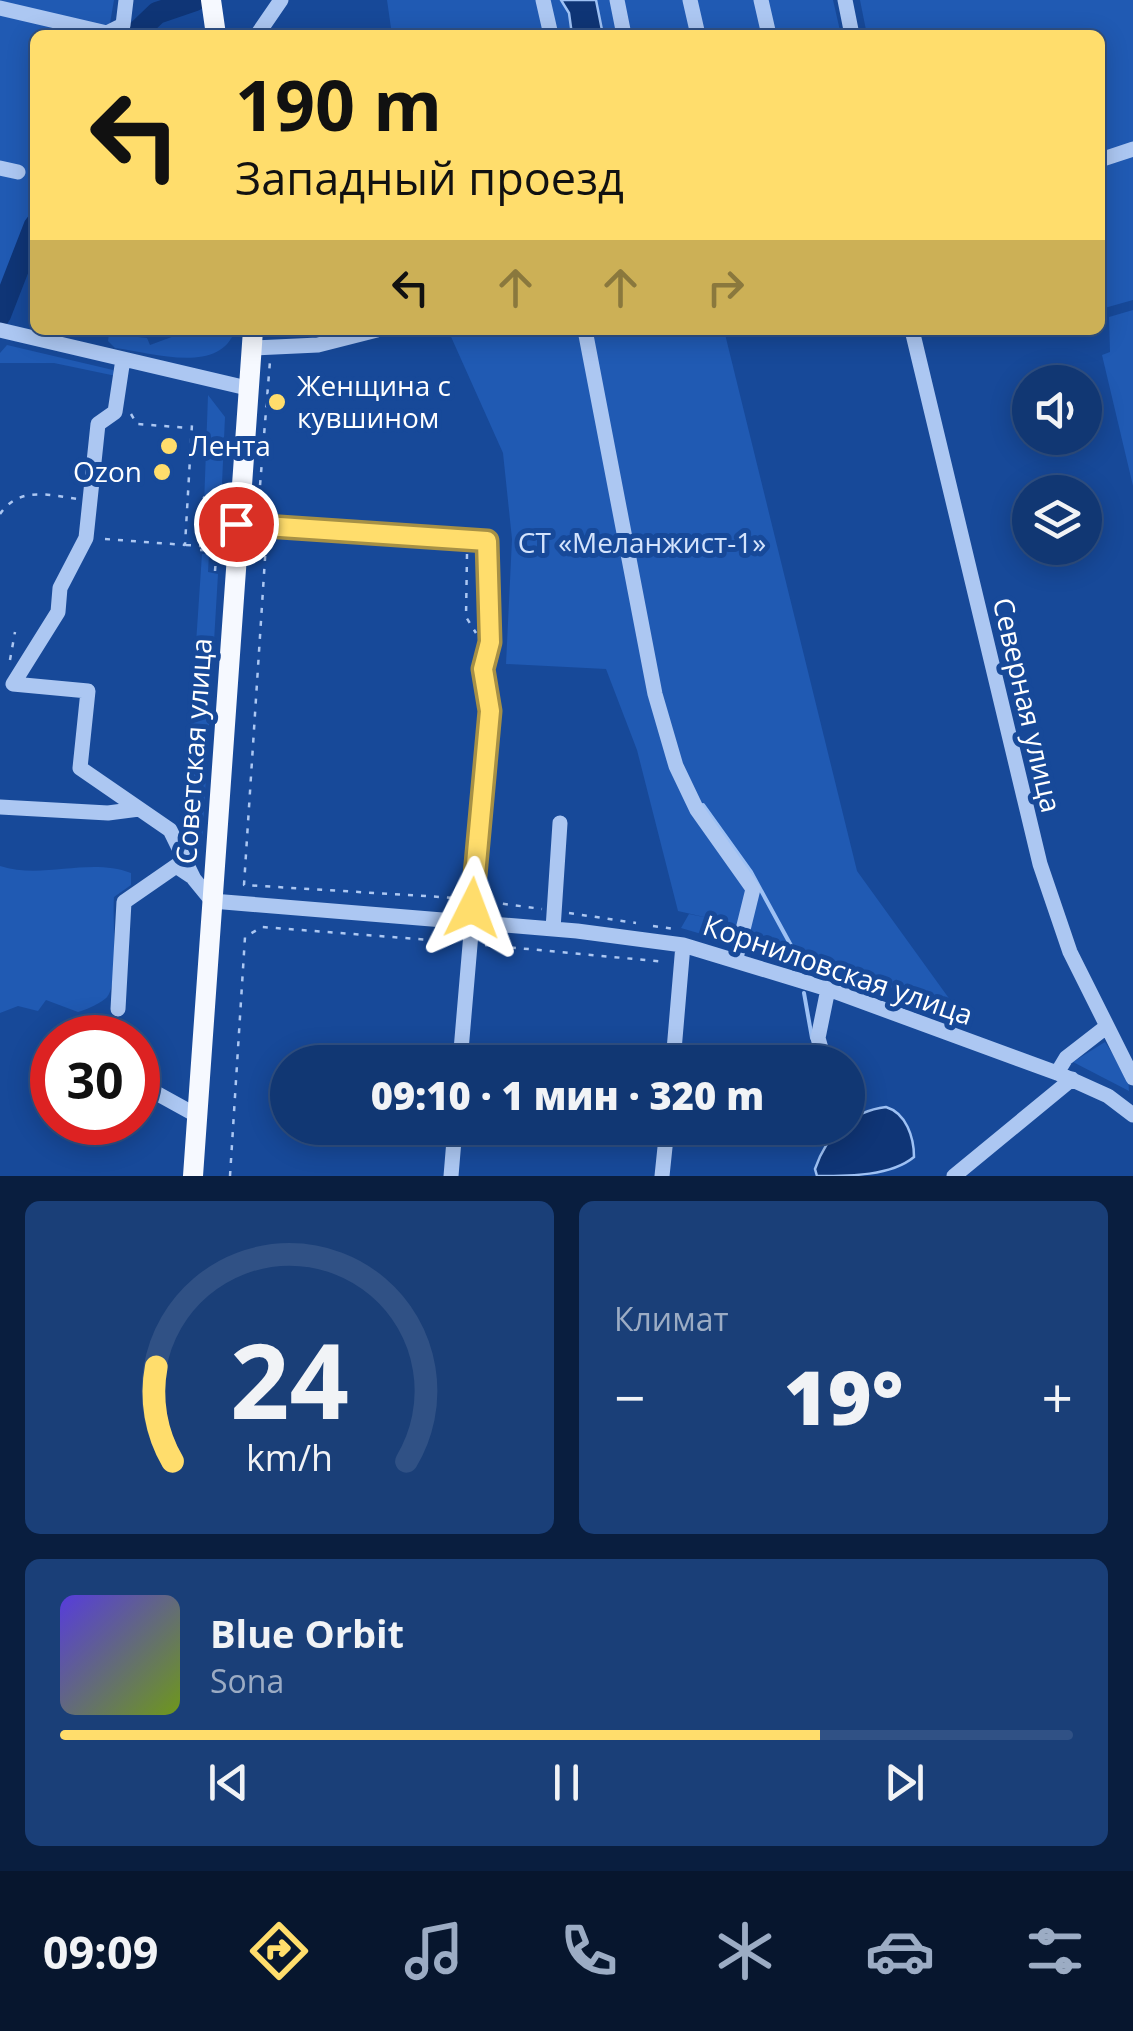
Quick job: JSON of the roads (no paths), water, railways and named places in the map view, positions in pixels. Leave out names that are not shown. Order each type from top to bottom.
[{"type":"main road","points":[[211,0],[215,30]]},
{"type":"main road","name":"Советская улица","points":[[192,1176],[236,524],[247,388],[259,343]]},
{"type":"street","points":[[114,30],[123,25],[126,0]]},
{"type":"street","points":[[260,30],[280,0]]},
{"type":"street","points":[[543,0],[550,30]]},
{"type":"street","points":[[617,0],[623,30]]},
{"type":"street","points":[[690,0],[697,30]]},
{"type":"street","points":[[761,0],[767,30]]},
{"type":"street","points":[[846,0],[851,30]]},
{"type":"street","points":[[0,8],[90,30]]},
{"type":"street","points":[[1105,158],[1133,149]]},
{"type":"street","points":[[0,168],[18,172]]},
{"type":"street","points":[[7,332],[247,388]]},
{"type":"street","points":[[84,350],[88,335]]},
{"type":"street","points":[[259,343],[332,335]]},
{"type":"street","points":[[586,335],[655,694],[676,766],[697,810],[753,890],[736,958]]},
{"type":"street","name":"Северная улица","points":[[913,335],[1040,864],[1070,952],[1133,1078]]},
{"type":"street","points":[[126,360],[115,412],[98,424],[86,538],[60,588],[58,612],[7,679],[88,691],[80,768],[170,830],[194,878],[212,901]]},
{"type":"street","points":[[236,524],[487,541],[490,642],[483,669],[490,711],[461,1045]]},
{"type":"street","points":[[0,807],[108,813],[139,809]]},
{"type":"street","points":[[553,929],[560,823]]},
{"type":"street","points":[[118,1009],[124,902],[176,866],[194,878]]},
{"type":"street","name":"Корниловская улица","points":[[212,901],[682,937],[1065,1076],[1133,1115]]},
{"type":"street","points":[[674,1045],[682,937]]},
{"type":"street","points":[[820,1045],[818,1038],[828,989]]},
{"type":"street","points":[[954,1176],[1065,1076],[1066,1058],[1106,1028]]},
{"type":"street","points":[[160,1095],[196,1114]]},
{"type":"street","points":[[450,1176],[453,1145]]},
{"type":"street","points":[[662,1176],[665,1145]]},
{"type":"waterway","points":[[139,30],[157,13],[195,0]]},
{"type":"waterway","points":[[0,315],[30,238]]},
{"type":"waterway","points":[[703,805],[751,872],[800,962]]},
{"type":"waterway","points":[[804,993],[812,1038]]},
{"type":"place","name":"Женщина с кувшином","points":[[277,402]]},
{"type":"place","name":"Лента","points":[[169,446]]},
{"type":"place","name":"Ozon","points":[[162,472]]},
{"type":"park label","name":"СТ «Меланжист-1»","points":[[642,543]]}]
